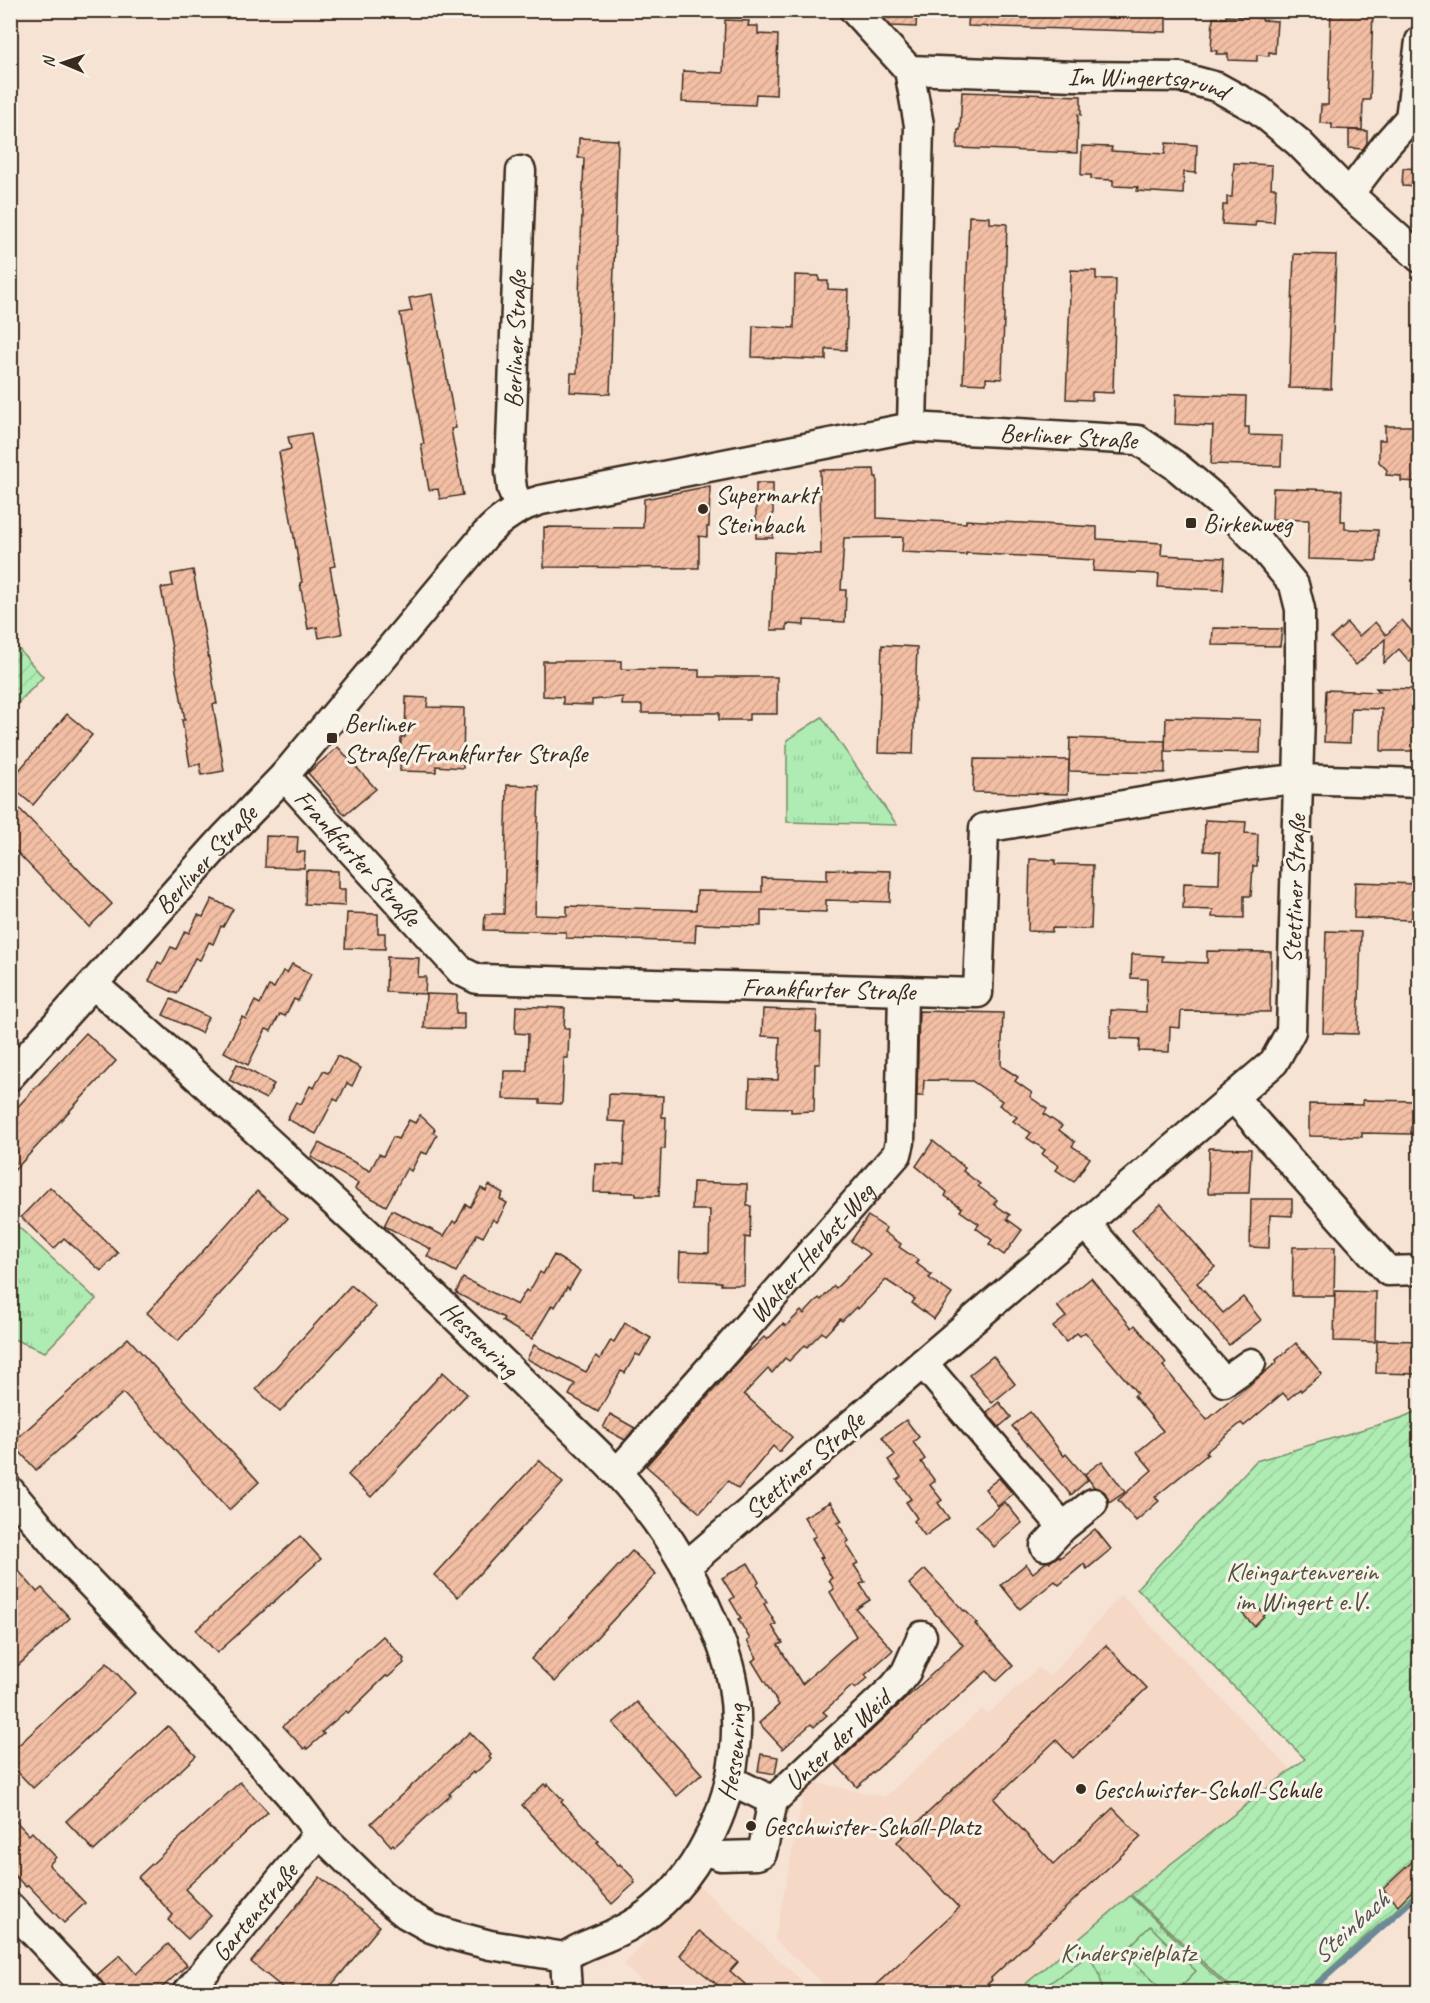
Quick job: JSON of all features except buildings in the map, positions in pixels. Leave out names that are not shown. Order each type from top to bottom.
[{"type":"street","points":[[854,10],[909,70],[920,125],[912,427]]},
{"type":"street","points":[[1349,194],[1386,145],[1410,118],[1419,41]]},
{"type":"street","name":"Im Wingertsgrund","points":[[909,70],[1180,77],[1217,87],[1259,110],[1290,135],[1349,194],[1419,258]]},
{"type":"street","name":"Berliner Straße","points":[[519,508],[512,489],[510,471],[521,171]]},
{"type":"street","name":"Berliner Straße","points":[[10,1076],[224,838],[284,776],[486,534],[503,518],[519,508],[541,500],[912,427],[1138,440],[1176,466],[1220,503],[1261,545],[1294,585],[1300,609],[1297,779]]},
{"type":"street","name":"Frankfurter Straße","points":[[284,776],[461,971],[477,979],[978,993],[984,828],[1251,784],[1297,779]]},
{"type":"street","name":"Stettiner Straße","points":[[686,1566],[1274,1062],[1291,1031],[1297,779],[1419,783]]},
{"type":"street","name":"Hessenring","points":[[94,985],[192,1070],[406,1268],[617,1473],[649,1511],[686,1566],[717,1632],[728,1664],[734,1698],[736,1731],[730,1780],[720,1815],[703,1850],[681,1884],[654,1910],[623,1930],[576,1949],[566,1957]]},
{"type":"street","name":"Walter-Herbst-Weg","points":[[617,1473],[897,1154],[900,1139],[903,991]]},
{"type":"street","points":[[1233,1097],[1388,1272],[1419,1270]]},
{"type":"street","points":[[1086,1224],[1224,1382],[1251,1363]]},
{"type":"street","points":[[923,1363],[1054,1537],[1093,1503]]},
{"type":"street","points":[[10,1491],[65,1557],[253,1753],[320,1833],[381,1894],[406,1914],[431,1928],[490,1945],[566,1957],[567,1992]]},
{"type":"street","name":"Unter der Weid","points":[[730,1780],[773,1802],[783,1790],[894,1688],[906,1672],[922,1636]]},
{"type":"street","points":[[703,1850],[722,1856],[760,1854],[765,1846],[773,1802]]},
{"type":"street","name":"Gartenstraße","points":[[188,1992],[320,1833]]},
{"type":"street","points":[[10,1907],[90,1992]]},
{"type":"shaded area","name":"Geschwister-Scholl-Schule","points":[[1121,1595],[1291,1770],[1018,1992],[832,1992],[775,1940],[806,1781],[885,1797],[982,1709],[988,1714],[1038,1668],[1050,1676]]},
{"type":"shaded area","points":[[699,1886],[814,1992],[653,1992],[624,1965]]},
{"type":"green space","points":[[11,640],[43,677],[10,711]]},
{"type":"green space","points":[[822,717],[897,825],[787,822],[787,740]]},
{"type":"green space","points":[[10,1219],[96,1299],[45,1352],[11,1338]]},
{"type":"green space","name":"Kleingartenverein im Wingert e.V.","points":[[1419,1410],[1419,1889],[1304,1992],[1235,1992],[1131,1895],[1305,1759],[1137,1588],[1256,1461],[1401,1418]]},
{"type":"green space","name":"Kinderspielplatz","points":[[1130,1896],[1232,1992],[1016,1992]]},
{"type":"green space","points":[[1150,1926],[1196,1971],[1175,1992],[1165,1992],[1124,1952]]},
{"type":"green space","points":[[1089,1955],[1100,1976],[1103,1992],[1037,1992]]},
{"type":"waterway","name":"Steinbach","points":[[1309,1992],[1420,1893]]},
{"type":"place","name":"Supermarkt Steinbach","points":[[703,509]]},
{"type":"place","name":"Birkenweg","points":[[1191,523]]},
{"type":"place","name":"Berliner Straße/Frankfurter Straße","points":[[332,738]]},
{"type":"place","name":"Geschwister-Scholl-Schule","points":[[1081,1789]]},
{"type":"place","name":"Geschwister-Scholl-Platz","points":[[751,1826]]}]
